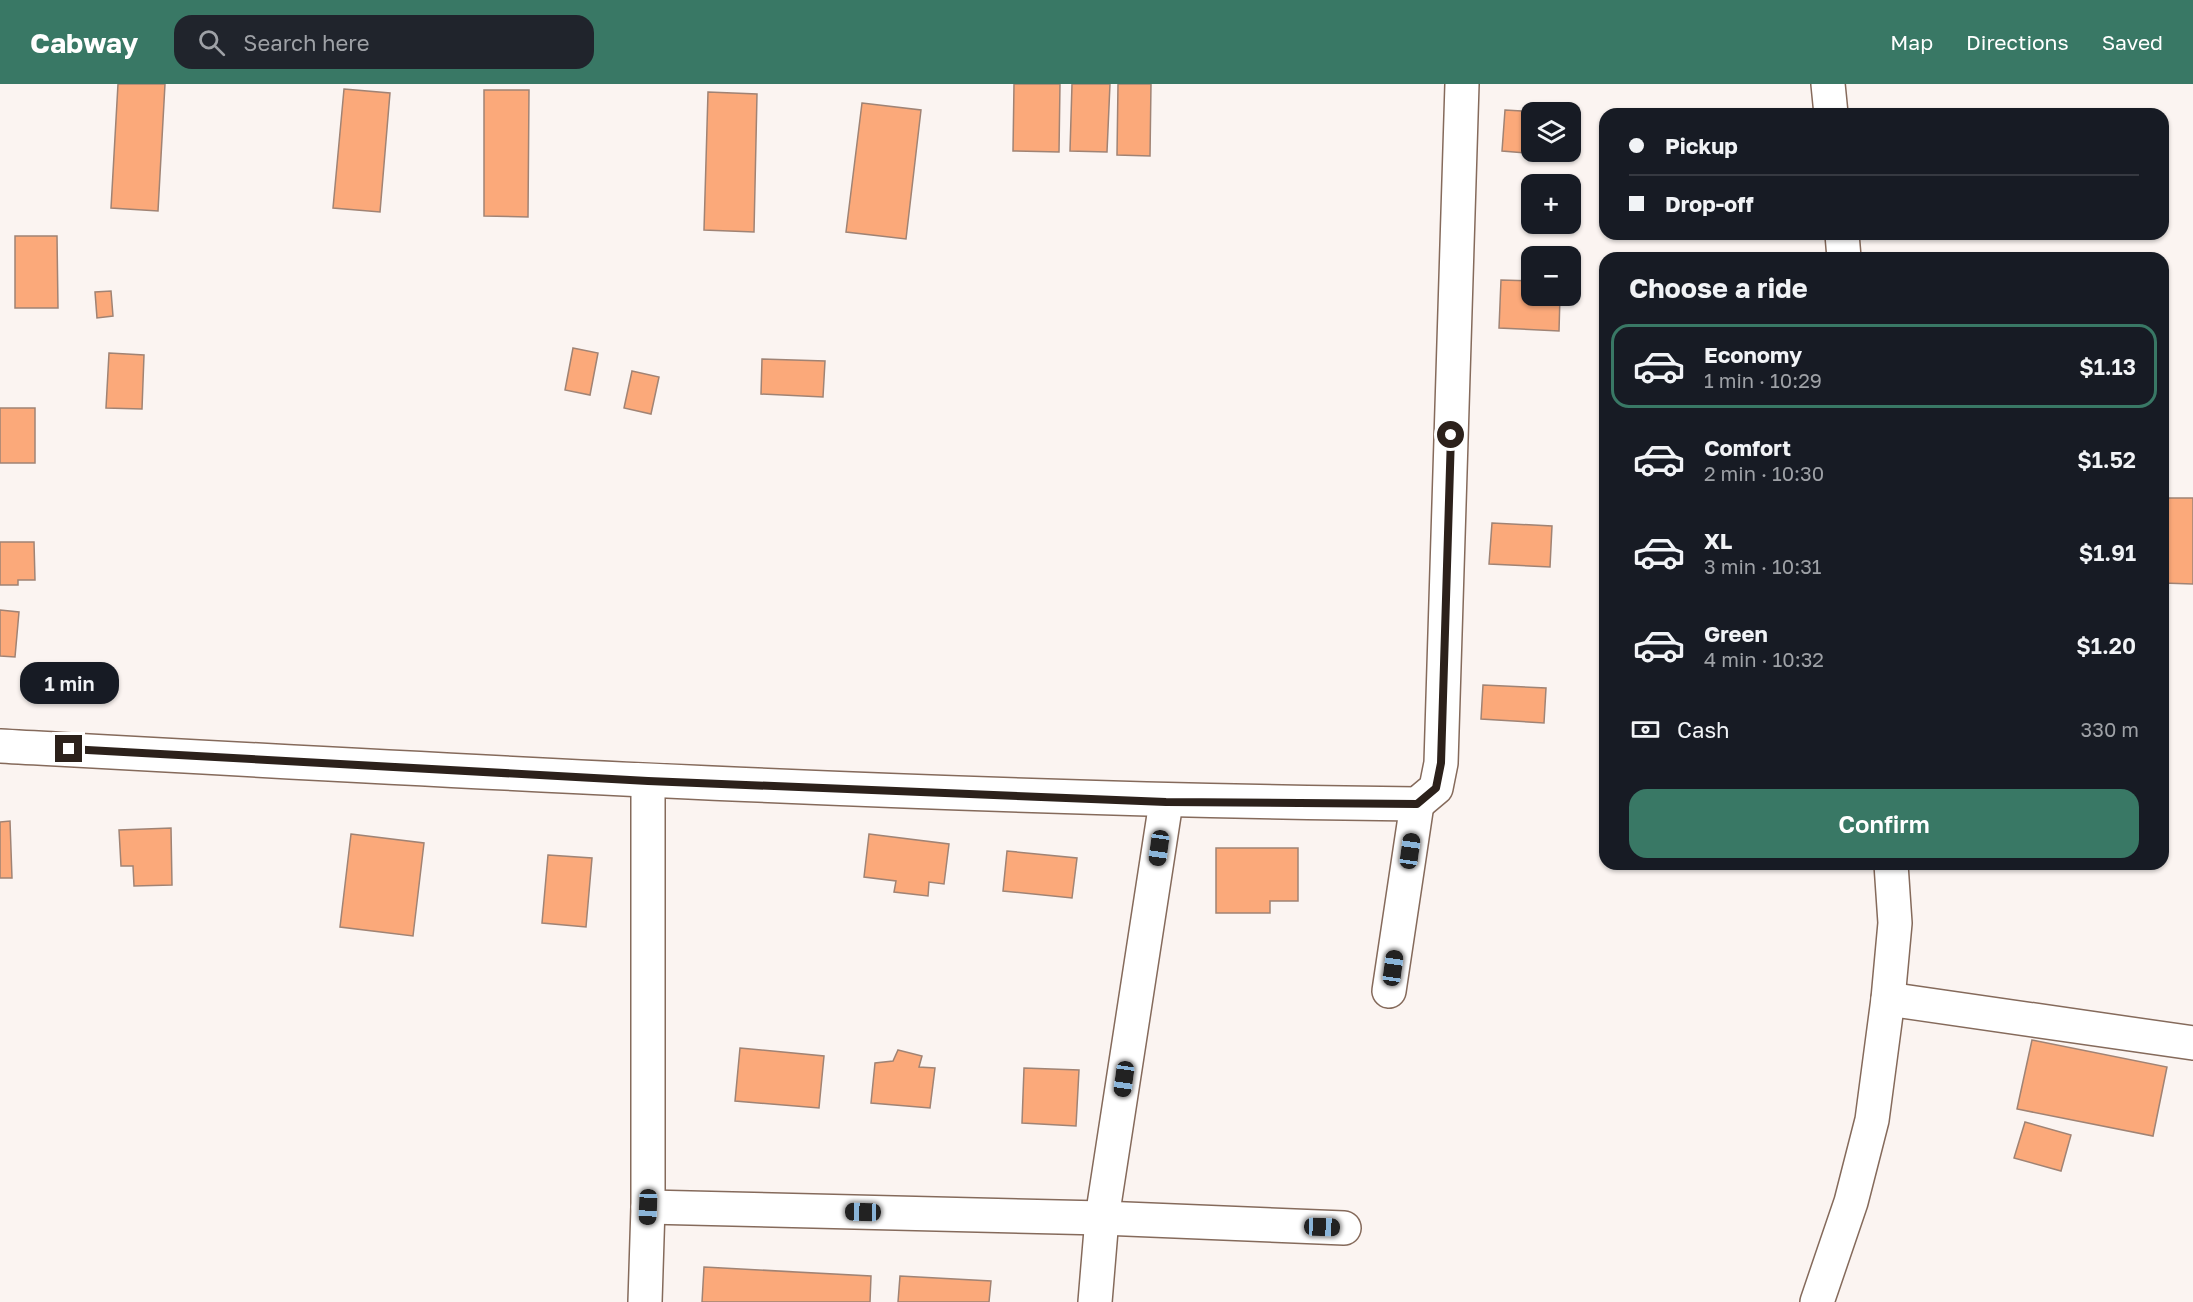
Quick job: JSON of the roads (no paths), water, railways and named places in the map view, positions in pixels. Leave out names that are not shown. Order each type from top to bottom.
[{"type":"street","points":[[0,746],[648,781],[1166,802],[1417,804],[1436,788],[1441,763],[1462,84]]},
{"type":"street","points":[[1828,84],[1830,108]]},
{"type":"street","points":[[645,1302],[648,1207],[648,781]]},
{"type":"street","points":[[1095,1302],[1102,1218],[1166,802]]},
{"type":"street","points":[[1389,991],[1417,804]]},
{"type":"street","points":[[1817,1302],[1851,1202],[1872,1120],[1888,999],[1895,923],[1891,870]]},
{"type":"street","points":[[1888,999],[2193,1043]]},
{"type":"street","points":[[648,1207],[1102,1218],[1344,1228]]}]
